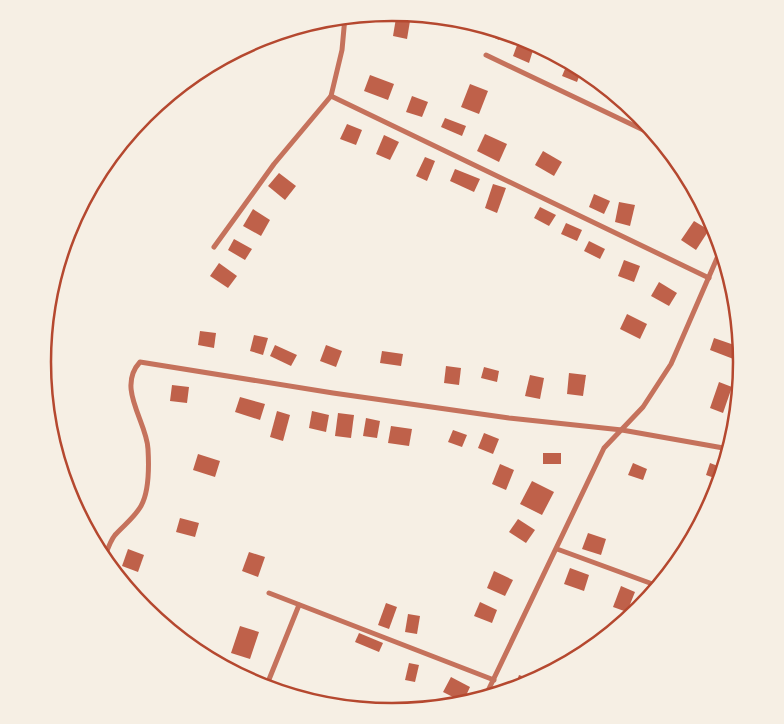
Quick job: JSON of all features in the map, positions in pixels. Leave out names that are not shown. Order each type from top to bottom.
[{"type":"street","points":[[214,248],[274,164],[331,96],[342,50],[344,25]]},
{"type":"street","points":[[486,55],[640,128]]},
{"type":"street","points":[[331,96],[709,278]]},
{"type":"street","points":[[490,688],[604,448],[643,407],[671,364],[717,259]]},
{"type":"street","points":[[108,550],[114,536],[131,520],[142,505],[147,474],[148,447],[133,406],[132,377],[140,362],[500,417],[622,430],[722,448]]},
{"type":"street","points":[[557,549],[651,583]]},
{"type":"street","points":[[269,593],[494,680]]},
{"type":"street","points":[[269,680],[299,605]]},
{"type":"building","points":[[395,21],[410,22],[407,39],[393,36]]},
{"type":"building","points":[[517,45],[533,52],[529,63],[513,56]]},
{"type":"building","points":[[565,69],[579,78],[577,82],[562,76]]},
{"type":"building","points":[[370,75],[394,84],[388,100],[364,91]]},
{"type":"building","points":[[470,84],[488,91],[479,114],[461,107]]},
{"type":"building","points":[[412,96],[428,102],[422,117],[406,112]]},
{"type":"building","points":[[445,118],[466,126],[462,136],[441,127]]},
{"type":"building","points":[[347,124],[362,130],[356,145],[340,139]]},
{"type":"building","points":[[485,134],[507,144],[499,162],[477,151]]},
{"type":"building","points":[[384,135],[399,142],[390,160],[376,154]]},
{"type":"building","points":[[543,151],[562,162],[554,176],[535,165]]},
{"type":"building","points":[[425,157],[435,161],[427,181],[416,176]]},
{"type":"building","points":[[455,169],[480,179],[474,192],[450,181]]},
{"type":"building","points":[[279,173],[296,186],[285,200],[268,186]]},
{"type":"building","points":[[493,184],[506,188],[497,213],[485,208]]},
{"type":"building","points":[[594,194],[610,201],[604,214],[589,207]]},
{"type":"building","points":[[619,202],[635,205],[630,226],[615,222]]},
{"type":"building","points":[[540,207],[556,215],[549,226],[534,218]]},
{"type":"building","points":[[253,209],[270,220],[261,236],[243,226]]},
{"type":"building","points":[[694,221],[705,228],[707,233],[696,250],[681,240]]},
{"type":"building","points":[[566,223],[582,230],[577,241],[561,234]]},
{"type":"building","points":[[234,239],[252,249],[245,260],[228,250]]},
{"type":"building","points":[[589,241],[605,249],[600,259],[584,251]]},
{"type":"building","points":[[624,260],[640,266],[634,282],[618,276]]},
{"type":"building","points":[[219,263],[237,276],[228,288],[210,276]]},
{"type":"building","points":[[659,282],[677,293],[669,306],[651,296]]},
{"type":"building","points":[[627,314],[647,324],[640,339],[620,329]]},
{"type":"building","points":[[200,331],[216,333],[214,348],[198,345]]},
{"type":"building","points":[[254,335],[268,338],[263,355],[250,351]]},
{"type":"building","points":[[714,338],[732,344],[733,359],[710,350]]},
{"type":"building","points":[[275,345],[297,355],[291,366],[270,356]]},
{"type":"building","points":[[326,345],[342,351],[336,367],[320,361]]},
{"type":"building","points":[[382,351],[403,354],[401,366],[380,363]]},
{"type":"building","points":[[446,366],[461,368],[459,385],[444,383]]},
{"type":"building","points":[[484,367],[499,371],[497,382],[481,378]]},
{"type":"building","points":[[569,373],[586,375],[583,396],[567,394]]},
{"type":"building","points":[[530,375],[544,378],[540,399],[525,396]]},
{"type":"building","points":[[719,382],[732,387],[723,413],[710,408]]},
{"type":"building","points":[[172,385],[189,387],[187,403],[170,401]]},
{"type":"building","points":[[240,397],[265,404],[260,420],[235,412]]},
{"type":"building","points":[[277,411],[290,415],[283,441],[270,437]]},
{"type":"building","points":[[312,411],[329,415],[326,432],[309,428]]},
{"type":"building","points":[[338,413],[354,415],[351,438],[335,436]]},
{"type":"building","points":[[366,418],[380,421],[377,438],[363,436]]},
{"type":"building","points":[[391,426],[412,429],[409,446],[388,443]]},
{"type":"building","points":[[453,430],[467,435],[462,447],[448,442]]},
{"type":"building","points":[[484,433],[499,439],[493,454],[478,448]]},
{"type":"building","points":[[543,453],[561,453],[561,464],[543,464]]},
{"type":"building","points":[[198,454],[220,461],[215,477],[193,470]]},
{"type":"building","points":[[633,463],[647,469],[643,480],[628,475]]},
{"type":"building","points":[[710,463],[717,466],[713,477],[706,475]]},
{"type":"building","points":[[500,464],[514,470],[506,490],[492,484]]},
{"type":"building","points":[[532,481],[554,492],[542,515],[520,504]]},
{"type":"building","points":[[180,518],[199,523],[195,537],[176,532]]},
{"type":"building","points":[[518,519],[535,530],[526,543],[509,532]]},
{"type":"building","points":[[588,533],[606,539],[601,555],[582,549]]},
{"type":"building","points":[[128,549],[144,555],[138,572],[122,566]]},
{"type":"building","points":[[249,552],[265,557],[258,577],[242,571]]},
{"type":"building","points":[[570,568],[589,575],[584,591],[564,584]]},
{"type":"building","points":[[494,571],[513,580],[505,596],[487,588]]},
{"type":"building","points":[[621,586],[635,592],[629,607],[624,611],[613,607]]},
{"type":"building","points":[[480,602],[497,610],[492,623],[474,616]]},
{"type":"building","points":[[386,603],[397,607],[389,629],[378,625]]},
{"type":"building","points":[[408,614],[420,616],[417,634],[405,632]]},
{"type":"building","points":[[240,626],[259,632],[250,659],[231,653]]},
{"type":"building","points":[[359,633],[383,643],[379,652],[355,642]]},
{"type":"building","points":[[409,663],[419,665],[415,682],[405,680]]},
{"type":"building","points":[[451,677],[470,687],[467,694],[458,696],[453,697],[443,692]]}]
